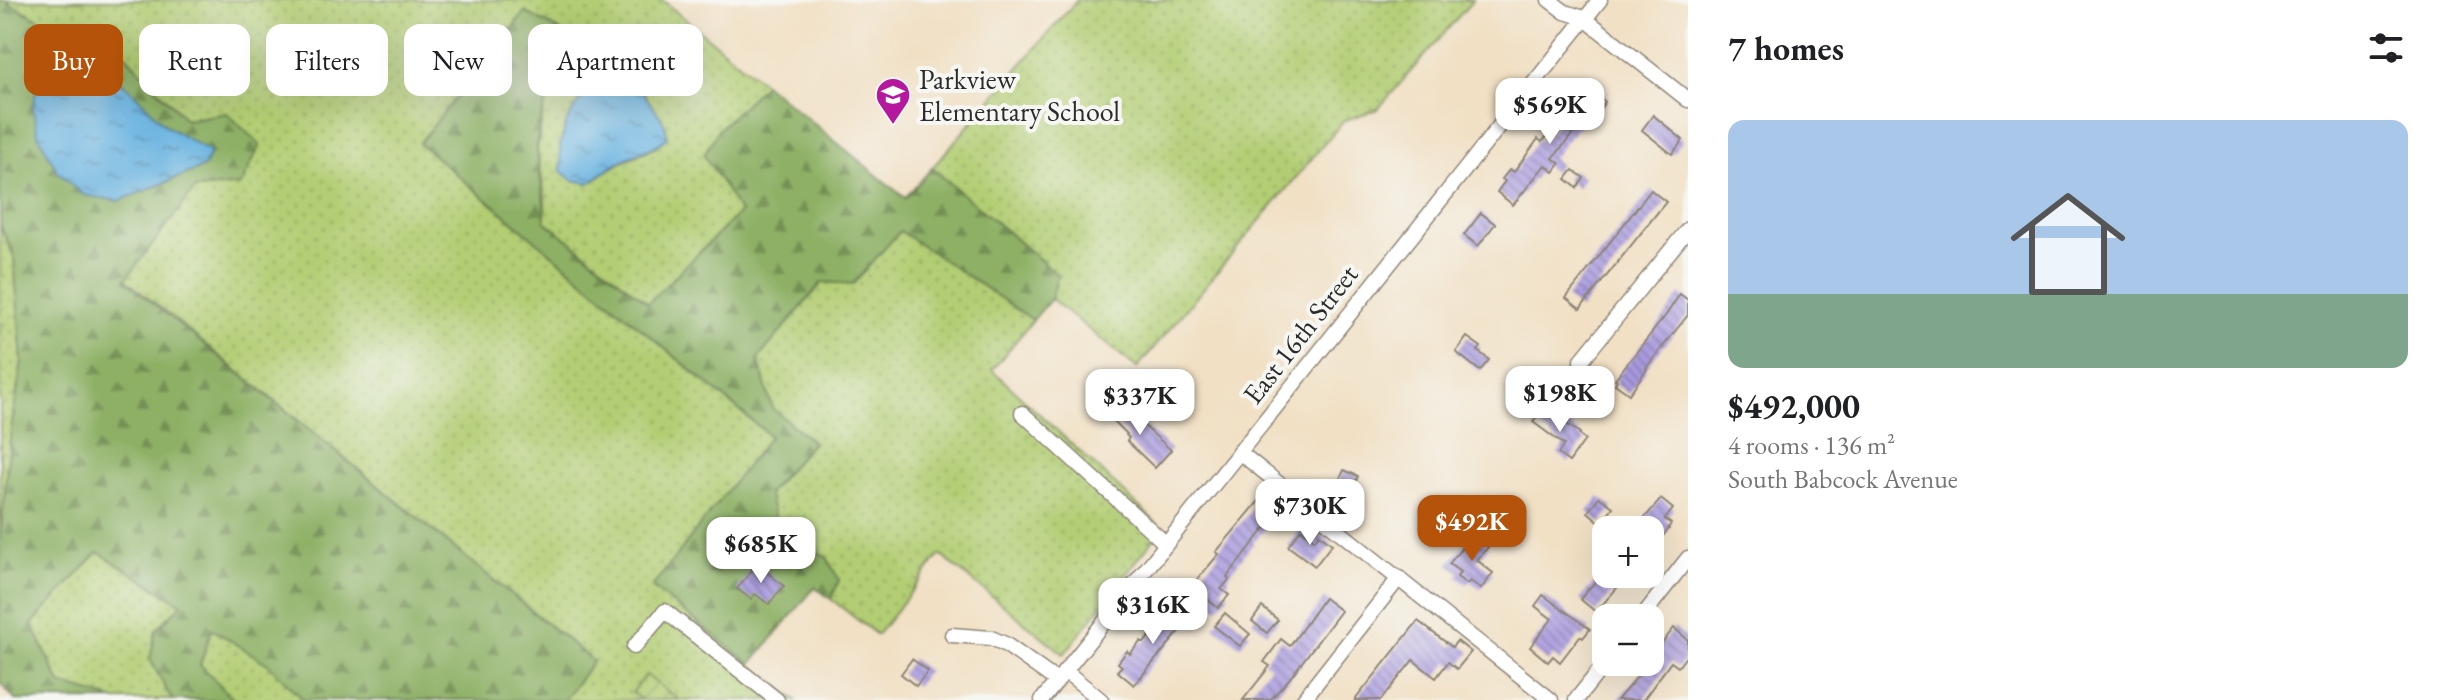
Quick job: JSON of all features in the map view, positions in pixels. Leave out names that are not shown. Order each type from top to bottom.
[{"type":"street","points":[[1549,0],[1565,12],[1584,18],[1688,100]]},
{"type":"street","name":"East 16th Street","points":[[1042,700],[1600,0]]},
{"type":"street","points":[[1581,361],[1688,229]]},
{"type":"street","points":[[1022,413],[1166,544]]},
{"type":"street","points":[[1239,452],[1551,700]]},
{"type":"street","points":[[1652,604],[1688,558]]},
{"type":"street","points":[[1303,700],[1399,578]]},
{"type":"street","points":[[634,647],[665,611],[777,700]]},
{"type":"street","points":[[952,635],[991,638],[1005,644],[1101,700]]},
{"type":"street","points":[[1576,700],[1595,676]]},
{"type":"green space","points":[[0,0],[7,0],[48,24],[24,24],[24,96],[123,96],[123,52],[139,69],[139,96],[164,96],[186,120],[227,113],[260,145],[241,185],[195,189],[125,280],[593,661],[564,700],[304,700],[268,664],[212,629],[200,665],[234,700],[172,700],[150,659],[156,630],[182,604],[98,552],[32,624],[60,684],[115,700],[15,700],[0,682],[0,537],[22,361],[14,258],[0,224]],"holes":[[[152,113],[166,126],[210,153],[204,167],[119,201]]]},
{"type":"green space","points":[[7,0],[662,0],[691,24],[528,24],[528,70],[512,80],[512,24],[404,24],[404,96],[489,96],[419,143],[771,437],[652,587],[796,700],[564,700],[593,661],[125,279],[195,189],[241,185],[227,113],[186,120],[164,96],[250,96],[250,24],[139,24],[139,69],[123,52],[123,24],[48,24]]},
{"type":"green space","points":[[1077,0],[1473,0],[1378,109],[1343,121],[1137,368],[1051,299],[1058,275],[932,168]]},
{"type":"green space","points":[[525,12],[548,24],[528,24],[528,96],[549,96],[537,138],[545,221],[648,303],[740,212],[704,155],[718,130],[765,84],[905,198],[932,168],[1058,275],[1051,299],[1033,320],[900,231],[853,284],[822,282],[758,359],[772,408],[813,442],[768,493],[776,523],[827,558],[839,580],[831,599],[815,587],[751,664],[652,587],[770,436],[419,143],[457,96],[512,96],[512,28]]},
{"type":"green space","points":[[703,33],[765,84],[718,130],[740,212],[648,303],[545,221],[545,197],[537,149],[548,96],[623,96],[589,183],[622,162],[657,147],[651,105],[646,96],[703,96]]},
{"type":"green space","points":[[0,224],[14,258],[22,361],[0,537]]},
{"type":"green space","points":[[900,230],[1033,320],[992,370],[1162,528],[1064,654],[940,555],[877,635],[831,599],[839,580],[827,558],[776,523],[768,494],[813,442],[771,408],[757,359],[823,282],[853,284]]},
{"type":"green space","points":[[98,552],[182,604],[156,630],[150,659],[172,700],[115,700],[60,684],[32,624]]},
{"type":"green space","points":[[211,628],[268,664],[304,700],[234,700],[200,665]]},
{"type":"green space","points":[[646,675],[679,700],[642,700],[632,693]]},
{"type":"water","points":[[123,84],[166,126],[210,152],[204,167],[119,201],[83,195],[58,172],[38,135],[33,107],[35,96],[123,96]]},
{"type":"water","points":[[583,96],[645,96],[661,118],[667,138],[621,161],[589,183],[572,180],[561,171],[560,145],[567,121]]},
{"type":"building","points":[[1582,85],[1605,102],[1597,113],[1592,110],[1553,158],[1560,164],[1554,172],[1545,165],[1513,205],[1497,192],[1505,181],[1502,179],[1510,169],[1514,172],[1538,139],[1542,142],[1558,124],[1576,101],[1572,98]]},
{"type":"building","points":[[1653,115],[1683,140],[1672,154],[1642,130]]},
{"type":"building","points":[[1573,170],[1584,178],[1577,188],[1566,179]]},
{"type":"building","points":[[1651,190],[1666,202],[1580,309],[1566,298]]},
{"type":"building","points":[[1481,213],[1495,224],[1478,246],[1464,235]]},
{"type":"building","points":[[1680,294],[1688,300],[1688,315],[1629,394],[1615,384],[1615,379]]},
{"type":"building","points":[[1467,337],[1481,347],[1478,351],[1489,360],[1480,371],[1456,352]]},
{"type":"building","points":[[1120,404],[1171,450],[1155,468],[1127,441],[1127,434],[1109,416]]},
{"type":"building","points":[[1543,408],[1580,433],[1585,440],[1569,462],[1558,454],[1564,445],[1533,422]]},
{"type":"building","points":[[1344,470],[1358,476],[1354,487],[1339,481]]},
{"type":"building","points":[[1352,489],[1363,497],[1351,513],[1340,505]]},
{"type":"building","points":[[1264,495],[1280,509],[1227,577],[1229,580],[1221,589],[1229,595],[1218,608],[1199,592],[1202,588],[1195,582]]},
{"type":"building","points":[[1599,497],[1613,507],[1606,516],[1593,516],[1588,512]]},
{"type":"building","points":[[1661,499],[1673,509],[1665,519],[1671,524],[1664,535],[1664,516],[1646,516]]},
{"type":"building","points":[[1301,529],[1315,540],[1319,534],[1332,544],[1315,566],[1288,546]]},
{"type":"building","points":[[1473,534],[1489,546],[1477,560],[1493,573],[1481,589],[1457,577],[1460,572],[1449,564]]},
{"type":"building","points":[[757,564],[784,586],[769,604],[755,594],[751,599],[737,589]]},
{"type":"building","points":[[1592,585],[1592,588],[1617,588],[1603,604],[1592,604],[1592,609],[1580,599]]},
{"type":"building","points":[[1543,595],[1590,629],[1583,638],[1580,636],[1560,662],[1553,656],[1548,662],[1530,647],[1552,619],[1535,606]]},
{"type":"building","points":[[1324,598],[1341,611],[1289,679],[1270,700],[1243,700],[1270,666],[1264,662],[1281,639],[1290,646]]},
{"type":"building","points":[[1177,604],[1192,617],[1134,685],[1117,671],[1122,666],[1118,663],[1127,651],[1130,654],[1141,641],[1144,643]]},
{"type":"building","points":[[1262,607],[1278,620],[1267,633],[1252,621]]},
{"type":"building","points":[[1225,613],[1250,634],[1240,646],[1214,626]]},
{"type":"building","points":[[1418,621],[1452,647],[1457,641],[1471,652],[1457,669],[1448,662],[1436,678],[1413,660],[1381,700],[1355,700]]},
{"type":"building","points":[[1674,628],[1688,640],[1688,654],[1678,667],[1671,662],[1664,672],[1664,641]]},
{"type":"building","points":[[912,659],[928,671],[916,686],[901,674]]},
{"type":"building","points":[[1638,676],[1661,676],[1643,700],[1617,700]]},
{"type":"place","name":"Parkview Elementary School","points":[[893,126]]}]
